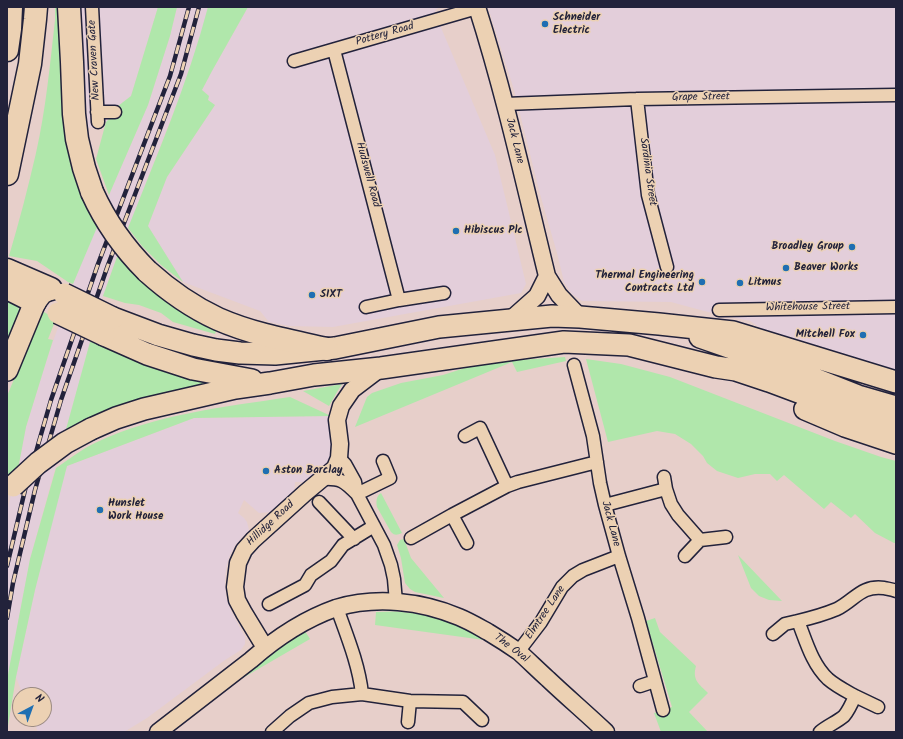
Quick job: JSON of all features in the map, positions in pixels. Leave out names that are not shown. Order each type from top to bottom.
[{"type":"highway","points":[[7,50],[11,7]]},
{"type":"highway","points":[[7,174],[30,64],[36,7]]},
{"type":"highway","points":[[69,7],[74,114],[77,139],[92,192],[100,210],[116,235],[147,271],[160,283],[186,302],[218,318],[247,329],[326,349]]},
{"type":"highway","points":[[7,270],[52,300],[108,327],[147,354],[193,369],[270,383]]},
{"type":"highway","points":[[7,288],[52,300]]},
{"type":"highway","points":[[7,370],[52,300]]},
{"type":"highway","points":[[108,327],[158,335],[216,350],[240,353],[275,354],[335,348],[439,327],[552,316],[580,317],[733,332],[896,381]]},
{"type":"highway","points":[[659,324],[772,362],[855,404],[896,427]]},
{"type":"highway","points":[[9,492],[38,464],[65,443],[116,418],[144,409],[235,388],[314,375],[380,368],[564,342],[629,345],[716,367],[736,370],[768,381],[855,404],[896,407]]},
{"type":"highway","points":[[716,367],[773,396],[845,426],[896,443]]},
{"type":"street","name":"New Craven Gate","points":[[92,7],[98,117],[115,112]]},
{"type":"street","name":"Pottery Road","points":[[294,62],[477,7]]},
{"type":"street","name":"Jack Lane","points":[[477,7],[505,104],[547,276],[559,295],[580,317]]},
{"type":"street","name":"Hudswell Road","points":[[334,50],[399,300]]},
{"type":"street","name":"Grape Street","points":[[505,104],[637,99],[896,95]]},
{"type":"street","name":"Sardinia Street","points":[[637,99],[648,195],[667,267]]},
{"type":"street","points":[[510,320],[537,296],[547,276]]},
{"type":"street","points":[[366,308],[399,300],[444,293]]},
{"type":"street","name":"Whitehouse Street","points":[[719,310],[896,307]]},
{"type":"street","name":"Jack Lane","points":[[574,365],[593,436],[600,483],[618,556],[638,618],[663,710]]},
{"type":"street","points":[[357,494],[355,482],[346,464],[339,458],[340,444],[337,420],[341,406],[352,390],[380,368]]},
{"type":"street","points":[[465,436],[480,428],[506,486]]},
{"type":"street","name":"Hillidge Road","points":[[265,647],[237,600],[235,587],[238,563],[244,550],[253,540],[335,468],[339,458]]},
{"type":"street","points":[[357,494],[390,478],[382,461]]},
{"type":"street","points":[[411,538],[506,486],[597,462]]},
{"type":"street","points":[[664,477],[671,504],[678,515],[700,540]]},
{"type":"street","points":[[158,732],[251,660],[265,647],[293,628],[337,608],[377,602],[396,602],[394,579],[384,545],[357,494],[345,482],[334,478],[322,479]]},
{"type":"street","points":[[605,505],[666,489]]},
{"type":"street","points":[[319,502],[354,539]]},
{"type":"street","points":[[452,515],[467,543]]},
{"type":"street","points":[[270,604],[305,585],[311,575],[331,561],[343,545],[374,526]]},
{"type":"street","points":[[685,556],[700,540],[726,536]]},
{"type":"street","name":"Elmtree Lane","points":[[518,652],[541,622],[562,587],[573,576],[583,570],[618,556]]},
{"type":"street","points":[[773,634],[785,624],[836,609],[847,603],[862,591],[870,588],[896,591]]},
{"type":"street","name":"The Oval","points":[[396,602],[440,610],[459,617],[495,636],[518,652],[606,732]]},
{"type":"street","points":[[337,608],[354,658],[362,694]]},
{"type":"street","points":[[798,621],[815,662],[829,680],[855,696],[878,707]]},
{"type":"street","points":[[640,686],[655,681]]},
{"type":"street","points":[[272,732],[290,716],[309,703],[362,694],[410,701],[463,702],[482,720]]},
{"type":"street","points":[[820,732],[845,715],[855,696]]},
{"type":"street","points":[[408,722],[410,701]]},
{"type":"shaded area","points":[[79,7],[158,7],[131,96],[118,106],[119,116],[106,122],[105,126],[88,128]]},
{"type":"shaded area","points":[[177,7],[208,7],[201,34],[181,93],[103,296],[30,559],[7,681],[7,511],[18,469],[26,427],[47,359],[73,284],[148,105],[170,36]]},
{"type":"shaded area","points":[[248,7],[440,7],[435,10],[442,30],[495,155],[526,284],[521,293],[333,327],[289,326],[269,322],[260,311],[183,282],[148,226],[167,177],[215,105],[208,100],[209,96],[202,90]]},
{"type":"shaded area","points":[[488,7],[896,7],[896,375],[781,342],[750,321],[671,302],[582,301],[571,293],[564,282],[514,90]]},
{"type":"shaded area","name":"Aston Barclay","points":[[331,416],[335,459],[306,482],[295,482],[294,493],[271,512],[259,513],[244,500],[238,513],[247,522],[249,530],[236,544],[230,555],[226,568],[225,582],[226,597],[231,611],[245,637],[245,644],[241,650],[225,660],[147,718],[124,732],[38,732],[36,727],[52,727],[52,687],[20,687],[16,677],[35,590],[67,466],[194,418]]},
{"type":"green space","points":[[55,7],[62,7],[98,225],[73,284],[37,261],[9,256],[36,153],[45,103],[55,20]]},
{"type":"green space","points":[[158,7],[177,7],[170,36],[148,105],[109,195],[96,159],[106,122],[109,119],[119,116],[118,106],[131,96]]},
{"type":"green space","points":[[208,7],[248,7],[202,90],[209,96],[208,100],[215,105],[167,177],[148,226],[183,282],[161,265],[142,246],[128,228],[182,91]]},
{"type":"green space","points":[[118,254],[217,328],[215,334],[173,322],[161,313],[139,305],[125,303],[103,296]]},
{"type":"green space","points":[[7,294],[18,306],[19,315],[7,346]]},
{"type":"green space","points":[[44,312],[56,319],[48,339],[53,340],[26,427],[18,469],[7,478],[7,396],[41,315]]},
{"type":"green space","points":[[90,342],[98,343],[222,383],[190,387],[142,399],[99,413],[65,433]]},
{"type":"green space","points":[[565,357],[566,361],[517,372],[512,362],[355,427],[367,397],[372,393],[401,383],[443,375],[487,362]]},
{"type":"green space","points":[[586,359],[621,364],[670,377],[835,441],[896,461],[896,543],[875,533],[855,514],[851,518],[831,502],[824,509],[784,475],[777,481],[770,474],[755,474],[738,478],[717,471],[707,463],[703,456],[691,444],[675,434],[657,431],[608,442]]},
{"type":"green space","points":[[342,384],[329,406],[303,391]]},
{"type":"green space","points":[[290,397],[331,416],[194,418],[67,466],[35,590],[14,687],[12,687],[12,701],[7,732],[7,681],[9,669],[30,559],[56,468],[80,451],[118,433],[166,418],[215,408]]},
{"type":"green space","points":[[381,493],[402,533],[396,535],[391,532],[377,507],[377,499]]},
{"type":"green space","points":[[404,539],[411,558],[444,598],[415,592],[405,583],[401,558],[397,545],[400,540]]},
{"type":"green space","points":[[738,555],[782,601],[769,600],[759,596],[751,588]]},
{"type":"green space","points":[[376,612],[412,613],[434,617],[455,624],[485,639],[375,625]]},
{"type":"green space","points":[[655,618],[660,632],[696,666],[695,675],[697,681],[708,693],[689,712],[708,732],[661,732],[654,713],[672,707],[646,621]]},
{"type":"green space","points":[[305,631],[310,639],[241,679],[283,646]]},
{"type":"railway","points":[[7,566],[25,490],[51,400],[98,264],[170,76],[189,7]]},
{"type":"railway","points":[[7,618],[13,583],[35,490],[61,400],[108,265],[181,74],[199,7]]},
{"type":"place","name":"Schneider Electric","points":[[545,24]]},
{"type":"place","name":"Hibiscus Plc","points":[[456,231]]},
{"type":"place","name":"Broadley Group","points":[[852,247]]},
{"type":"place","name":"Beaver Works","points":[[786,268]]},
{"type":"place","name":"Thermal Engineering Contracts Ltd","points":[[702,282]]},
{"type":"place","name":"Litmus","points":[[740,283]]},
{"type":"place","name":"SIXT","points":[[312,295]]},
{"type":"place","name":"Mitchell Fox","points":[[863,335]]},
{"type":"place","name":"Aston Barclay","points":[[266,471]]},
{"type":"place","name":"Hunslet Work House","points":[[100,510]]}]
